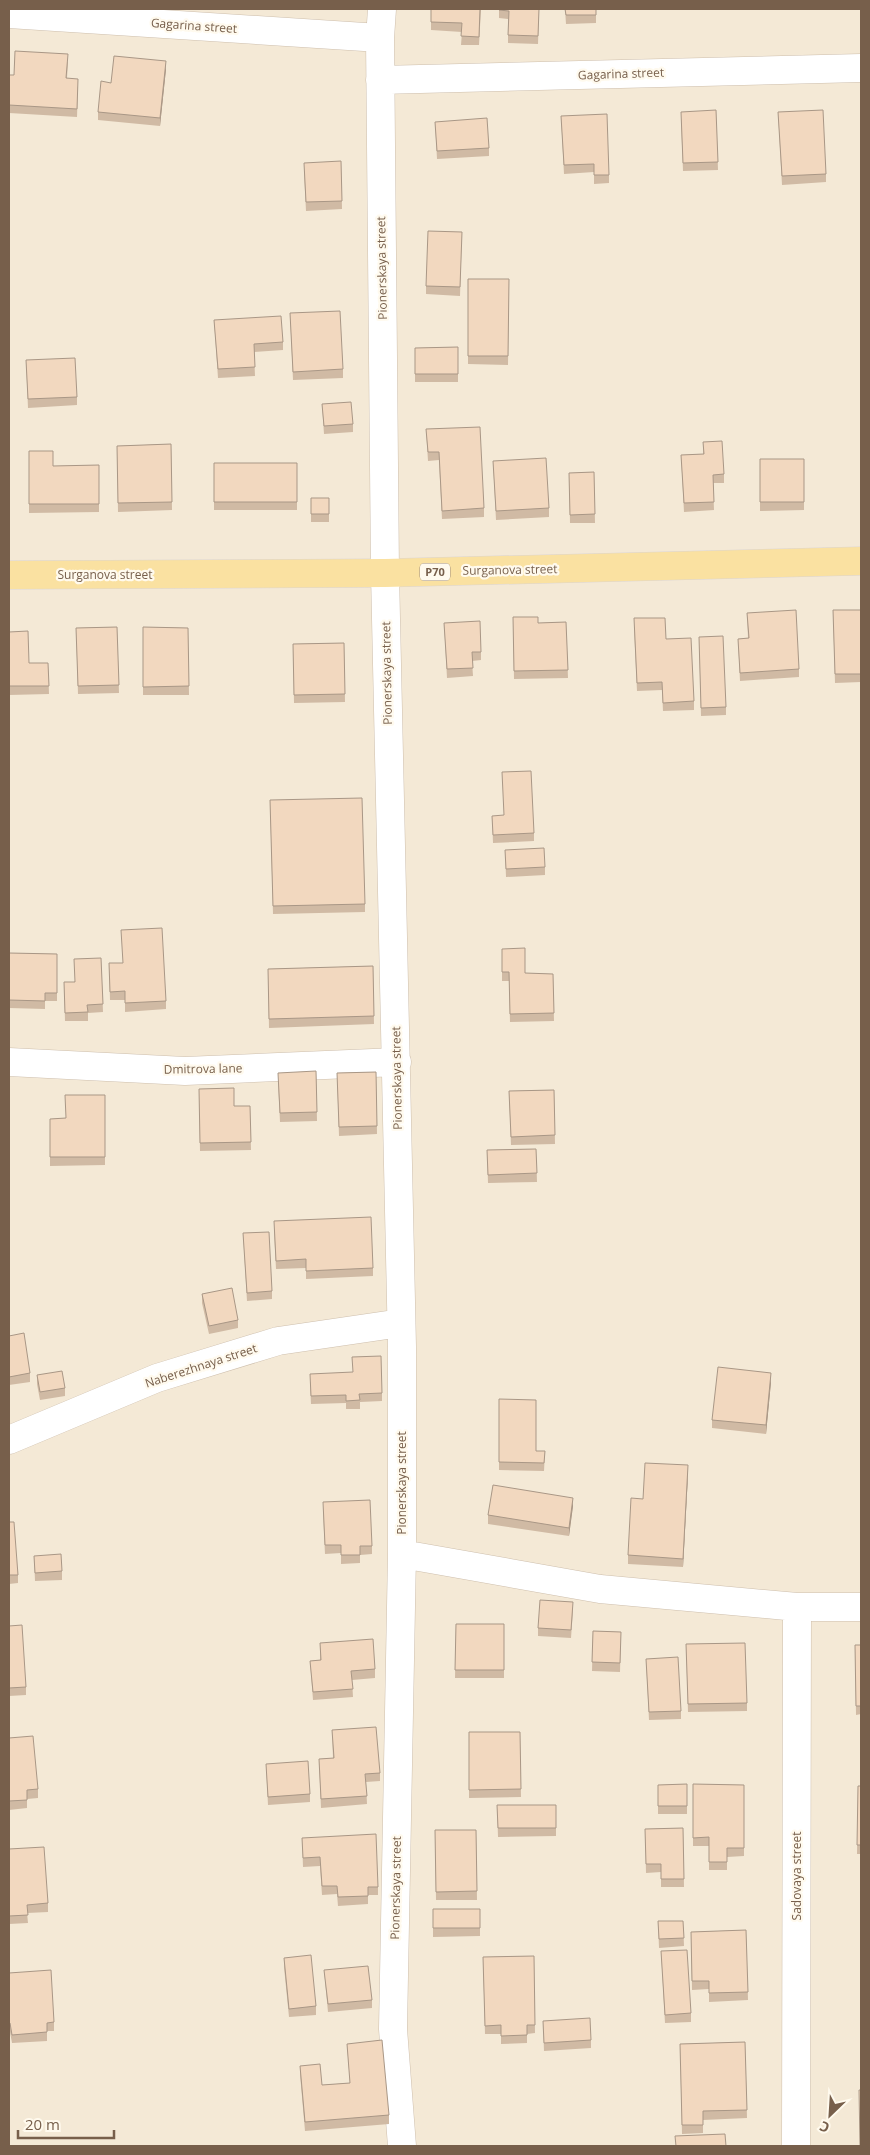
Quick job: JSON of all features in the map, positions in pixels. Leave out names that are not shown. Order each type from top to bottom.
[{"type":"main road","name":"Surganova street","points":[[9,575],[385,573],[861,561]]},
{"type":"street","name":"Pionerskaya street","points":[[382,9],[380,80],[385,573],[397,1062],[401,1323],[402,1554],[393,2029],[402,2146]]},
{"type":"street","name":"Gagarina street","points":[[9,14],[380,38]]},
{"type":"street","name":"Gagarina street","points":[[380,80],[861,68]]},
{"type":"street","name":"Dmitrova lane","points":[[9,1062],[185,1071],[397,1062]]},
{"type":"street","name":"Naberezhnaya street","points":[[9,1440],[157,1378],[278,1341],[401,1323]]},
{"type":"street","points":[[402,1554],[600,1589],[797,1607],[861,1607]]},
{"type":"street","name":"Sadovaya street","points":[[796,2146],[797,1607]]},
{"type":"shaded area","points":[[9,9],[861,9],[861,2146],[9,2146]]},
{"type":"building","points":[[431,9],[480,9],[479,37],[461,36],[462,23],[431,22]]},
{"type":"building","points":[[499,9],[539,9],[538,36],[508,35],[509,11]]},
{"type":"building","points":[[565,9],[596,9],[596,15],[566,15]]},
{"type":"building","points":[[15,51],[68,54],[66,78],[78,79],[77,109],[9,105],[9,75],[14,75]]},
{"type":"building","points":[[114,56],[166,61],[160,118],[98,112],[101,81],[111,83]]},
{"type":"building","points":[[716,110],[718,162],[683,163],[681,112]]},
{"type":"building","points":[[823,110],[826,174],[782,176],[778,112]]},
{"type":"building","points":[[607,114],[609,175],[594,175],[594,164],[564,165],[561,116]]},
{"type":"building","points":[[487,118],[489,148],[437,151],[435,122]]},
{"type":"building","points":[[341,161],[342,201],[306,202],[304,163]]},
{"type":"building","points":[[428,231],[462,232],[460,287],[426,286]]},
{"type":"building","points":[[468,279],[509,279],[508,356],[468,356]]},
{"type":"building","points":[[340,311],[343,369],[293,372],[290,313]]},
{"type":"building","points":[[281,316],[283,342],[254,344],[255,367],[218,369],[214,320]]},
{"type":"building","points":[[458,347],[458,374],[415,374],[415,348]]},
{"type":"building","points":[[75,358],[77,397],[28,399],[26,360]]},
{"type":"building","points":[[351,402],[353,424],[324,426],[322,404]]},
{"type":"building","points":[[480,427],[484,508],[442,511],[439,452],[428,452],[426,429]]},
{"type":"building","points":[[722,441],[724,474],[713,475],[714,502],[684,503],[681,455],[704,454],[703,442]]},
{"type":"building","points":[[171,444],[172,502],[118,503],[117,446]]},
{"type":"building","points":[[29,451],[53,451],[53,466],[99,465],[99,504],[29,504]]},
{"type":"building","points":[[546,458],[549,508],[496,511],[493,461]]},
{"type":"building","points":[[760,459],[804,459],[804,502],[760,502]]},
{"type":"building","points":[[214,463],[297,463],[297,502],[214,502]]},
{"type":"building","points":[[594,472],[595,514],[570,515],[569,473]]},
{"type":"building","points":[[311,498],[329,498],[329,514],[311,514]]},
{"type":"building","points":[[796,610],[799,669],[740,673],[738,639],[749,638],[747,613]]},
{"type":"building","points":[[833,610],[861,610],[861,674],[835,674]]},
{"type":"building","points":[[513,617],[538,617],[538,623],[566,622],[568,670],[514,671]]},
{"type":"building","points":[[634,618],[665,618],[666,639],[691,638],[694,701],[663,703],[662,682],[637,683]]},
{"type":"building","points":[[480,621],[481,652],[472,652],[473,668],[447,669],[444,623]]},
{"type":"building","points":[[117,627],[119,685],[78,686],[76,628]]},
{"type":"building","points":[[143,627],[188,628],[189,686],[143,687]]},
{"type":"building","points":[[28,631],[29,663],[48,663],[49,686],[9,686],[9,632]]},
{"type":"building","points":[[723,636],[726,707],[701,708],[699,637]]},
{"type":"building","points":[[344,643],[345,694],[294,695],[293,644]]},
{"type":"building","points":[[531,771],[534,833],[493,835],[492,816],[504,815],[502,772]]},
{"type":"building","points":[[362,798],[365,904],[273,906],[270,800]]},
{"type":"building","points":[[544,848],[545,867],[506,869],[505,850]]},
{"type":"building","points":[[162,928],[166,1001],[125,1003],[125,991],[110,992],[109,963],[123,963],[121,930]]},
{"type":"building","points":[[525,948],[525,973],[553,974],[554,1013],[510,1014],[509,972],[502,972],[502,949]]},
{"type":"building","points":[[9,953],[57,954],[57,993],[45,993],[45,1001],[9,1000]]},
{"type":"building","points":[[101,958],[103,1004],[87,1005],[88,1012],[65,1013],[64,982],[75,982],[74,959]]},
{"type":"building","points":[[373,966],[374,1016],[269,1019],[268,969]]},
{"type":"building","points":[[316,1071],[317,1112],[280,1113],[278,1073]]},
{"type":"building","points":[[376,1072],[377,1126],[339,1127],[337,1073]]},
{"type":"building","points":[[234,1088],[234,1106],[250,1106],[251,1142],[200,1143],[199,1089]]},
{"type":"building","points":[[554,1090],[555,1135],[511,1137],[509,1091]]},
{"type":"building","points":[[65,1095],[105,1095],[105,1157],[50,1157],[50,1119],[66,1118]]},
{"type":"building","points":[[536,1149],[537,1173],[488,1175],[487,1150]]},
{"type":"building","points":[[371,1217],[373,1268],[306,1271],[306,1259],[276,1261],[274,1221]]},
{"type":"building","points":[[269,1232],[272,1291],[247,1293],[243,1233]]},
{"type":"building","points":[[232,1288],[238,1320],[209,1326],[202,1294]]},
{"type":"building","points":[[24,1333],[30,1373],[9,1377],[9,1336]]},
{"type":"building","points":[[381,1356],[382,1393],[359,1394],[360,1400],[346,1401],[346,1395],[311,1396],[310,1374],[353,1372],[352,1357]]},
{"type":"building","points":[[718,1367],[771,1373],[766,1425],[712,1420]]},
{"type":"building","points":[[62,1371],[65,1388],[40,1392],[37,1375]]},
{"type":"building","points":[[499,1399],[536,1400],[536,1451],[545,1451],[544,1463],[499,1462]]},
{"type":"building","points":[[645,1463],[688,1465],[683,1559],[628,1555],[631,1498],[643,1499]]},
{"type":"building","points":[[493,1485],[573,1498],[569,1528],[488,1515]]},
{"type":"building","points":[[370,1500],[372,1546],[360,1546],[360,1555],[341,1555],[341,1545],[325,1545],[323,1502]]},
{"type":"building","points":[[9,1522],[14,1522],[18,1575],[9,1575]]},
{"type":"building","points":[[61,1554],[62,1571],[35,1573],[34,1556]]},
{"type":"building","points":[[540,1600],[573,1602],[571,1630],[538,1628]]},
{"type":"building","points":[[456,1624],[504,1624],[504,1670],[455,1670]]},
{"type":"building","points":[[22,1625],[26,1687],[9,1688],[9,1626]]},
{"type":"building","points":[[593,1631],[621,1632],[620,1663],[592,1662]]},
{"type":"building","points":[[373,1639],[375,1669],[351,1671],[353,1689],[313,1692],[310,1661],[321,1660],[320,1643]]},
{"type":"building","points":[[745,1643],[747,1703],[688,1704],[686,1644]]},
{"type":"building","points":[[855,1645],[861,1645],[861,1706],[856,1706]]},
{"type":"building","points":[[678,1657],[681,1711],[649,1712],[646,1659]]},
{"type":"building","points":[[376,1727],[380,1773],[365,1774],[367,1796],[321,1799],[319,1759],[334,1758],[332,1730]]},
{"type":"building","points":[[469,1732],[520,1732],[521,1789],[469,1790]]},
{"type":"building","points":[[33,1736],[38,1789],[27,1790],[27,1800],[9,1801],[9,1738]]},
{"type":"building","points":[[308,1761],[310,1794],[268,1797],[266,1764]]},
{"type":"building","points":[[687,1784],[687,1806],[658,1806],[658,1785]]},
{"type":"building","points":[[693,1784],[744,1785],[744,1848],[727,1848],[727,1862],[709,1862],[709,1837],[693,1838]]},
{"type":"building","points":[[858,1786],[861,1786],[861,1845],[857,1845]]},
{"type":"building","points":[[497,1805],[556,1805],[556,1828],[498,1828]]},
{"type":"building","points":[[683,1828],[684,1879],[661,1879],[661,1864],[646,1864],[645,1829]]},
{"type":"building","points":[[435,1830],[476,1830],[477,1891],[436,1892]]},
{"type":"building","points":[[376,1834],[378,1887],[368,1887],[368,1896],[338,1897],[337,1886],[322,1886],[320,1857],[303,1858],[302,1838]]},
{"type":"building","points":[[44,1847],[48,1903],[27,1905],[28,1915],[9,1916],[9,1849]]},
{"type":"building","points":[[433,1909],[480,1909],[480,1928],[433,1928]]},
{"type":"building","points":[[658,1921],[683,1921],[684,1938],[659,1939]]},
{"type":"building","points":[[746,1930],[748,1992],[709,1993],[709,1981],[692,1981],[691,1932]]},
{"type":"building","points":[[687,1950],[691,2013],[665,2015],[661,1951]]},
{"type":"building","points":[[311,1955],[316,2006],[289,2009],[284,1958]]},
{"type":"building","points":[[534,1956],[535,2025],[527,2025],[527,2035],[501,2036],[501,2025],[485,2026],[483,1957]]},
{"type":"building","points":[[368,1966],[372,2000],[328,2004],[324,1970]]},
{"type":"building","points":[[51,1970],[54,2022],[47,2023],[47,2032],[12,2035],[9,2023],[9,1973]]},
{"type":"building","points":[[590,2018],[591,2040],[544,2043],[543,2021]]},
{"type":"building","points":[[382,2040],[389,2115],[305,2122],[300,2066],[320,2064],[322,2085],[350,2083],[347,2044]]},
{"type":"building","points":[[745,2042],[747,2110],[703,2111],[703,2125],[682,2125],[680,2044]]},
{"type":"building","points":[[859,2090],[861,2090],[861,2146],[860,2146]]},
{"type":"building","points":[[725,2134],[726,2146],[676,2146],[675,2136]]}]
